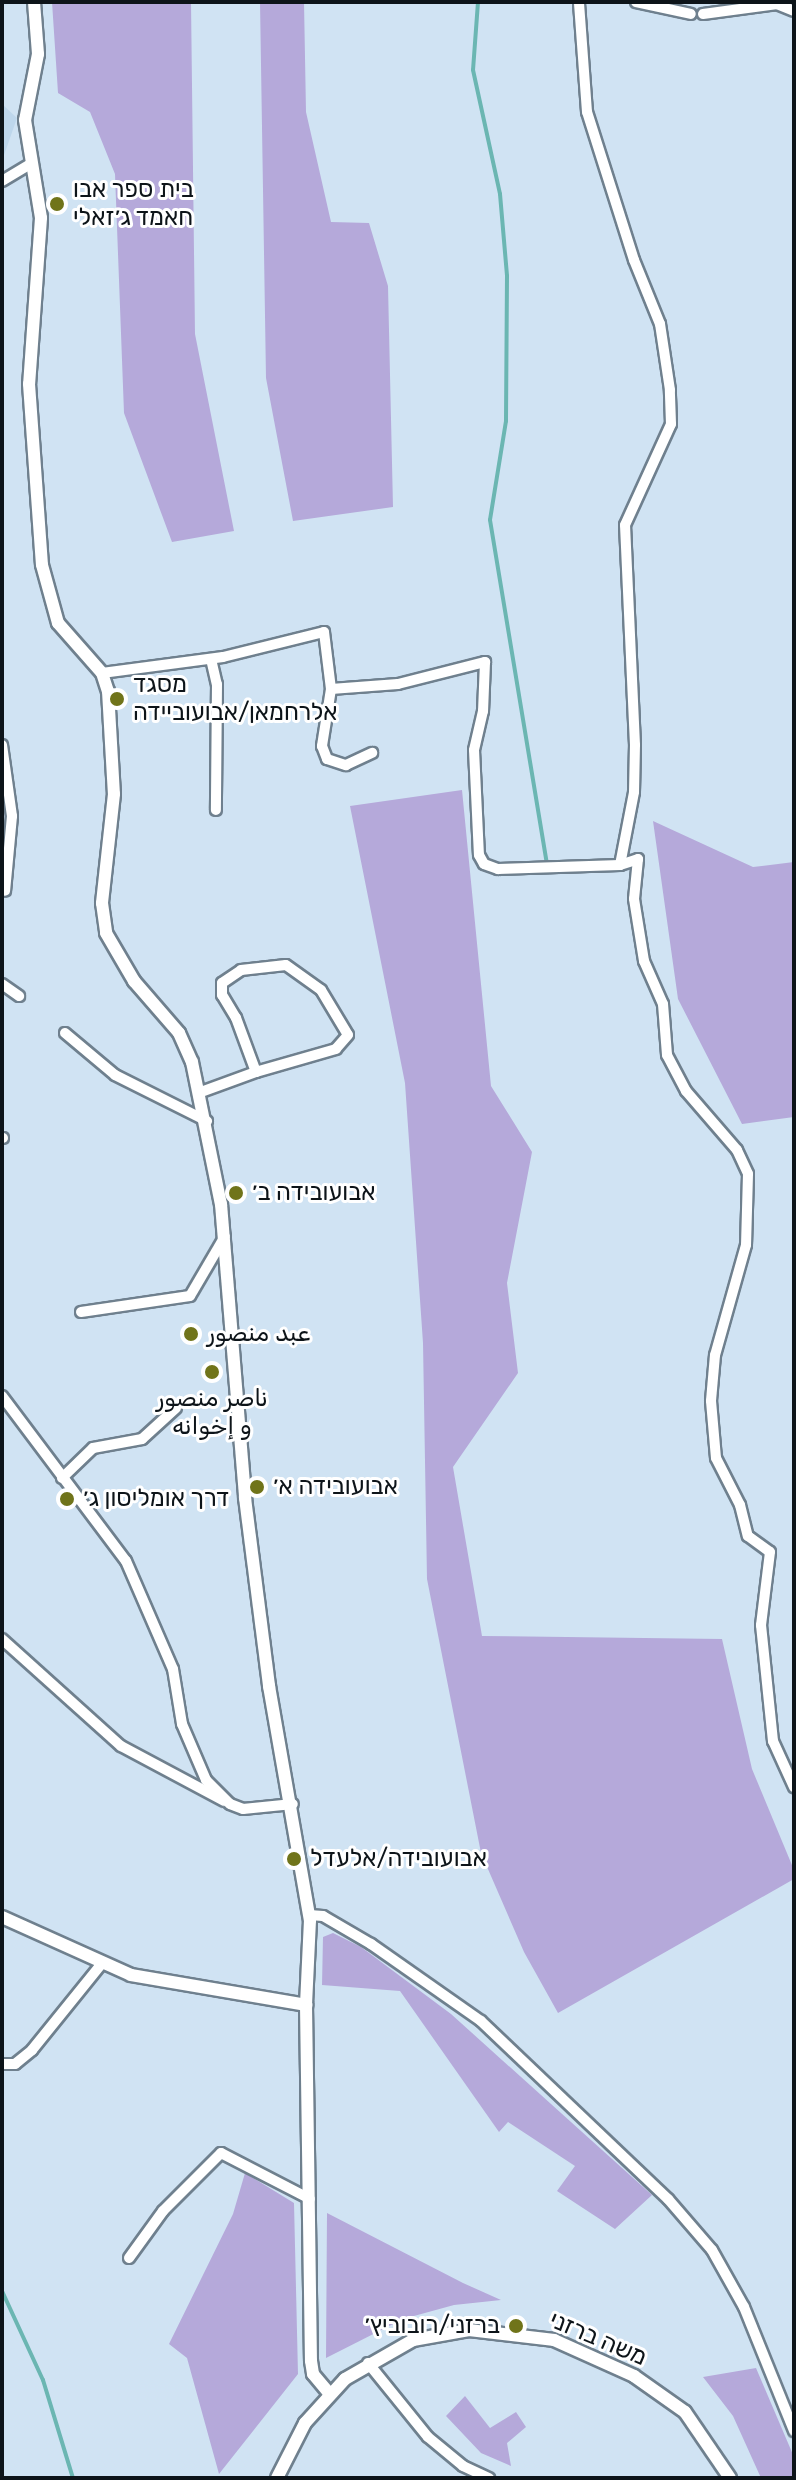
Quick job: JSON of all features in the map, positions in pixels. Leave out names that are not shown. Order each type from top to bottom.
[{"type":"street","points":[[34,2],[38,54],[25,120],[41,218],[30,398],[42,565],[58,623],[102,673],[112,721],[114,794],[102,903],[106,933],[134,981],[179,1033],[201,1092],[207,1121],[225,1236],[245,1498],[269,1686],[293,1804],[309,1915],[306,2005],[311,2361],[313,2374],[329,2393]]},
{"type":"street","points":[[579,2],[587,112],[634,260],[660,324],[670,390],[671,424],[625,525],[636,714],[634,792],[620,865]]},
{"type":"street","points":[[636,2],[691,14]]},
{"type":"street","points":[[703,14],[777,4],[794,11]]},
{"type":"street","points":[[2,181],[32,163]]},
{"type":"street","points":[[102,673],[211,659],[324,632],[331,689],[322,746],[327,759],[346,765],[372,753]]},
{"type":"street","points":[[211,659],[217,684],[216,810]]},
{"type":"street","points":[[331,689],[398,684],[485,662],[483,711],[474,750],[479,855],[484,864],[498,869],[620,865],[638,859],[634,899],[644,961],[663,1004],[667,1055],[686,1091],[737,1150],[748,1174],[746,1245],[715,1355],[711,1401],[716,1458],[740,1505],[748,1536],[770,1552],[761,1625],[773,1741],[794,1787]]},
{"type":"street","points":[[2,745],[12,816],[5,891]]},
{"type":"street","points":[[201,1092],[336,1049],[348,1035],[321,990],[286,965],[241,970],[222,983],[222,995],[236,1018],[256,1072]]},
{"type":"street","points":[[2,984],[19,996]]},
{"type":"street","points":[[65,1033],[115,1075],[207,1121]]},
{"type":"street","points":[[81,1312],[190,1296],[225,1236]]},
{"type":"street","points":[[2,1396],[126,1561],[173,1669],[191,1751],[206,1780],[230,1804]]},
{"type":"street","points":[[62,1478],[93,1448],[142,1439],[176,1408]]},
{"type":"street","points":[[2,1639],[121,1746],[230,1804],[263,1810],[293,1804]]},
{"type":"street","points":[[309,1915],[323,1916],[371,1944],[481,2021],[668,2199],[712,2250],[744,2307],[794,2431]]},
{"type":"street","points":[[2,1917],[131,1975],[195,1989],[306,2005]]},
{"type":"street","points":[[2,2064],[15,2064],[32,2050],[103,1962]]},
{"type":"street","points":[[129,2258],[163,2211],[221,2153],[310,2199]]},
{"type":"street","name":"משה ברזני","points":[[277,2478],[305,2423],[329,2393],[368,2363],[413,2340],[469,2330],[554,2340],[607,2362],[669,2398],[704,2436],[730,2478]]},
{"type":"street","points":[[368,2363],[428,2437],[463,2466],[489,2478]]},
{"type":"shaded area","points":[[52,2],[191,2],[195,334],[234,531],[172,542],[124,413],[115,174],[90,112],[58,93]]},
{"type":"shaded area","points":[[260,2],[304,2],[306,112],[331,222],[369,223],[388,286],[393,507],[293,521],[266,378]]},
{"type":"shaded area","points":[[2,104],[17,118],[2,161]]},
{"type":"shaded area","points":[[462,790],[491,1086],[532,1152],[507,1283],[518,1373],[453,1467],[482,1636],[722,1639],[752,1769],[794,1870],[794,1879],[558,2013],[524,1952],[481,1853],[427,1579],[423,1343],[405,1083],[350,806]]},
{"type":"shaded area","points":[[653,821],[753,867],[794,862],[794,1117],[742,1124],[678,999]]},
{"type":"shaded area","points":[[333,1933],[361,1947],[451,2014],[652,2195],[615,2229],[557,2191],[575,2166],[508,2122],[499,2132],[400,1991],[322,1985],[323,1937]]},
{"type":"shaded area","points":[[245,2173],[294,2203],[298,2374],[219,2474],[187,2358],[169,2344],[233,2214]]},
{"type":"shaded area","points":[[327,2213],[501,2300],[454,2305],[403,2319],[326,2358]]},
{"type":"shaded area","points":[[756,2368],[794,2457],[794,2478],[761,2478],[733,2416],[703,2377]]},
{"type":"shaded area","points":[[465,2396],[490,2428],[516,2412],[526,2427],[507,2443],[511,2466],[481,2453],[446,2416]]},
{"type":"waterway","points":[[478,2],[473,70],[500,194],[507,276],[506,421],[490,520],[547,864]]},
{"type":"waterway","points":[[2,2043],[2,2076]]},
{"type":"waterway","points":[[2,2291],[43,2380],[73,2478]]},
{"type":"place","name":"בית ספר אבו חאמד ג׳זאלי","points":[[57,204]]},
{"type":"place","name":"מסגד אלרחמאן/אבועוביידה","points":[[117,699]]},
{"type":"place","name":"אבועובידה ב׳","points":[[236,1193]]},
{"type":"place","name":"عبد منصور","points":[[191,1334]]},
{"type":"place","name":"ناصر منصور و إخوانه","points":[[212,1372]]},
{"type":"place","name":"אבועובידה א׳","points":[[257,1487]]},
{"type":"place","name":"דרך אומליסון ג׳","points":[[67,1499]]},
{"type":"place","name":"אבועובידה/אלעדל","points":[[294,1859]]},
{"type":"place","name":"ברזני/רובוביץ׳","points":[[516,2326]]}]
